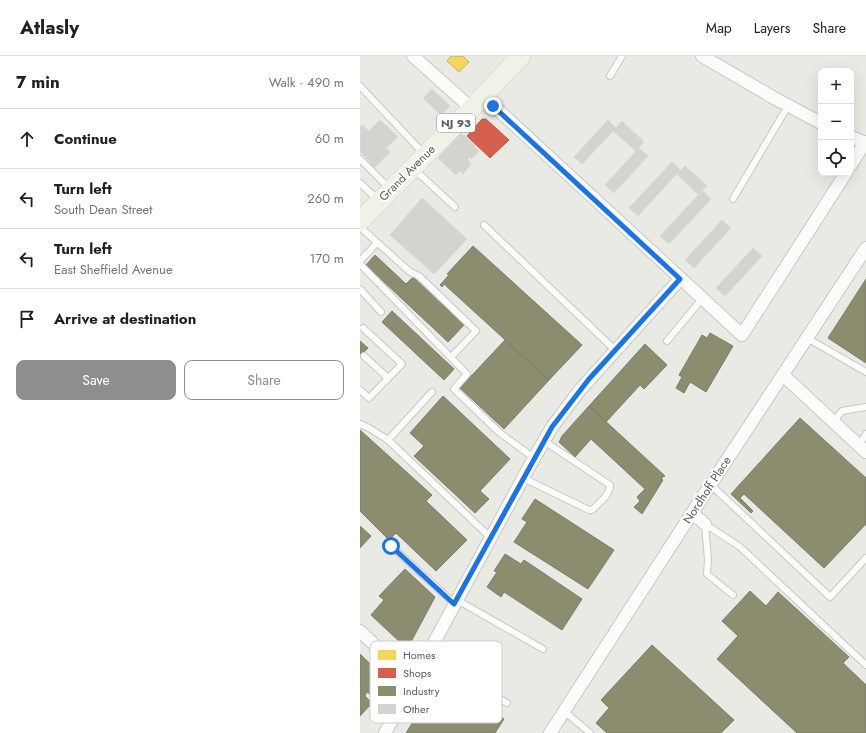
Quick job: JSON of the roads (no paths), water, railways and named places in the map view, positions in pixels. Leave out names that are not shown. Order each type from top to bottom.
[{"type":"main road","name":"Grand Avenue","points":[[360,221],[521,56]]},
{"type":"street","points":[[413,56],[477,102],[742,335],[844,176]]},
{"type":"street","points":[[702,56],[788,106],[818,121]]},
{"type":"street","points":[[854,138],[866,143],[854,161]]},
{"type":"street","name":"Nordhoff Place","points":[[550,733],[710,485],[866,248]]},
{"type":"street","points":[[434,641],[544,440],[571,401],[589,379],[680,279]]},
{"type":"street","points":[[783,375],[862,448]]},
{"type":"street","points":[[692,513],[705,524]]},
{"type":"street","points":[[360,631],[371,641]]},
{"type":"street","points":[[384,733],[390,723]]},
{"type":"lane","points":[[610,76],[622,56]]},
{"type":"lane","points":[[360,86],[455,207]]},
{"type":"lane","points":[[733,199],[788,106]]},
{"type":"lane","points":[[360,159],[385,196]]},
{"type":"lane","points":[[360,183],[385,196]]},
{"type":"lane","points":[[484,225],[615,350]]},
{"type":"lane","points":[[360,227],[410,272],[420,276],[476,331],[450,357]]},
{"type":"lane","points":[[360,261],[377,243]]},
{"type":"lane","points":[[360,264],[467,374],[454,389],[500,433],[534,458]]},
{"type":"lane","points":[[360,289],[381,312]]},
{"type":"lane","points":[[666,341],[702,299]]},
{"type":"lane","points":[[360,390],[369,398],[402,364],[363,328]]},
{"type":"lane","points":[[807,338],[866,372]]},
{"type":"lane","points":[[364,356],[388,378]]},
{"type":"lane","points":[[388,440],[432,392]]},
{"type":"lane","points":[[834,422],[842,411],[866,407]]},
{"type":"lane","points":[[360,424],[388,440],[491,538]]},
{"type":"lane","points":[[862,448],[866,434]]},
{"type":"lane","points":[[523,478],[590,510],[592,510],[607,495],[610,485],[544,440]]},
{"type":"lane","points":[[710,485],[830,597],[866,558]]},
{"type":"lane","points":[[705,524],[708,574],[733,594]]},
{"type":"lane","points":[[705,524],[740,547],[866,665]]},
{"type":"lane","points":[[391,546],[456,602],[543,649]]},
{"type":"lane","points":[[502,700],[508,703]]},
{"type":"lane","points":[[564,711],[590,733]]}]
